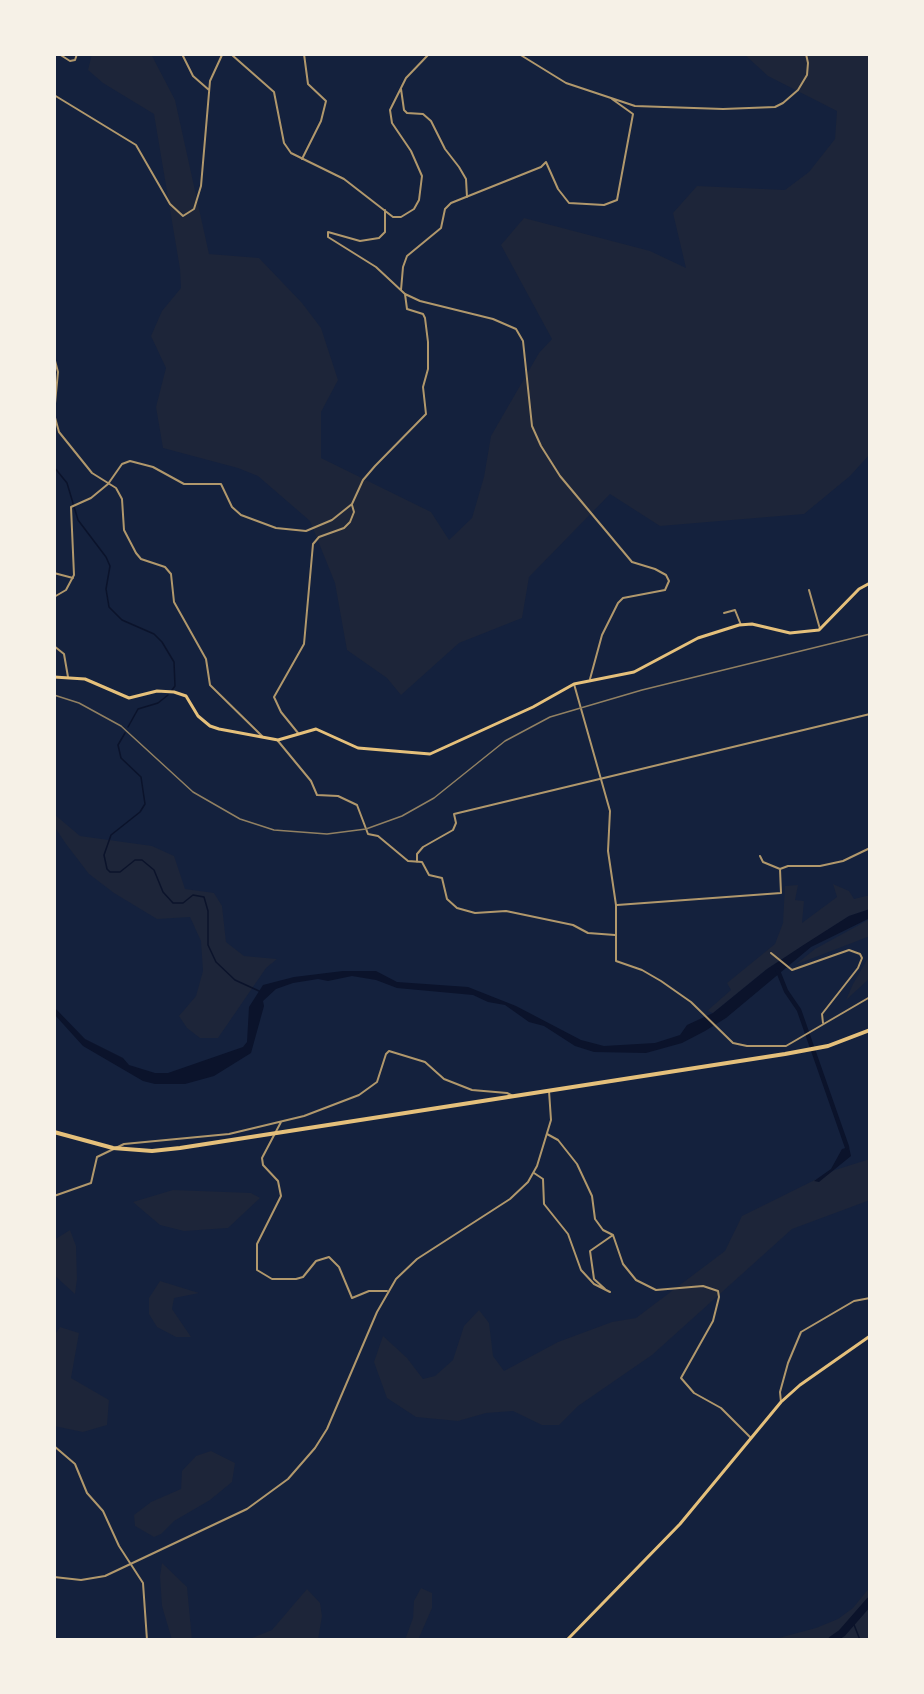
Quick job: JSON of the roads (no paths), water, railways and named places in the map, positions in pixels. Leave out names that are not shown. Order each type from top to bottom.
[{"type":"highway","points":[[54,1132],[113,1148],[162,1150],[820,1048],[870,1030]]},
{"type":"main road","points":[[54,677],[92,681],[129,698],[157,691],[174,692],[186,696],[198,716],[210,726],[262,737],[278,740],[316,729],[358,748],[430,754],[533,707],[574,684],[634,672],[698,638],[752,624],[790,633],[820,629],[859,589],[870,583]]},
{"type":"main road","points":[[567,1640],[680,1524],[781,1402],[870,1336]]},
{"type":"street","points":[[60,54],[70,61],[75,60],[77,54]]},
{"type":"street","points":[[182,54],[193,76],[209,90]]},
{"type":"street","points":[[302,159],[321,121],[326,101],[308,84],[304,54]]},
{"type":"street","points":[[54,95],[136,145],[170,204],[183,216],[194,209],[201,186],[209,90],[215,66],[222,55],[232,56],[242,62],[274,92],[284,143],[291,153],[344,179],[393,217],[404,216],[414,209],[422,190],[420,167],[389,117],[390,110],[401,87],[429,54]]},
{"type":"street","points":[[519,54],[566,83],[612,99],[651,109],[775,106],[790,97],[802,83],[808,63],[806,54]]},
{"type":"street","points":[[401,87],[404,110],[407,113],[423,114],[431,121],[445,149],[466,179],[467,197]]},
{"type":"street","points":[[401,291],[406,256],[441,228],[445,209],[451,203],[541,167],[546,162],[558,189],[569,203],[604,205],[617,200],[633,114],[612,99]]},
{"type":"street","points":[[385,210],[385,232],[379,238],[360,241],[328,232],[328,237],[376,267],[405,294],[420,301],[493,319],[516,329],[523,341],[532,426],[560,476],[632,562],[655,569],[666,575],[669,581],[665,590],[623,598],[618,603],[602,636],[590,679]]},
{"type":"street","points":[[54,597],[66,590],[73,578],[72,507],[91,498],[108,484],[122,464],[130,461],[153,467],[184,484],[221,484],[232,507],[241,515],[292,531],[316,528],[352,504],[363,480],[426,414],[423,387],[428,369],[428,342],[425,318],[423,314],[407,309],[405,294]]},
{"type":"street","points":[[54,300],[54,313]]},
{"type":"street","points":[[54,357],[58,372],[54,414],[59,432],[92,473],[116,488],[122,499],[124,530],[136,553],[141,559],[165,567],[171,574],[174,602],[206,659],[210,685],[260,731],[262,737]]},
{"type":"street","points":[[298,733],[281,712],[274,697],[304,644],[313,544],[319,537],[344,528],[350,522],[354,512],[352,504]]},
{"type":"street","points":[[54,573],[73,578]]},
{"type":"street","points":[[808,590],[820,629]]},
{"type":"street","points":[[724,613],[735,610],[735,618],[741,625]]},
{"type":"street","points":[[54,628],[54,646],[64,654],[68,677]]},
{"type":"street","points":[[574,684],[610,811],[608,851],[616,905],[615,935],[618,962],[648,973],[690,1001],[738,1045],[779,1047],[789,1044],[870,997]]},
{"type":"street","points":[[417,862],[417,854],[423,847],[453,830],[456,822],[454,814],[870,714]]},
{"type":"street","points":[[278,740],[311,781],[317,795],[338,796],[357,805],[368,834],[378,836],[408,861],[424,864],[429,875],[442,878],[447,899],[466,913],[506,911],[573,925],[584,932],[615,935]]},
{"type":"street","points":[[760,856],[763,862],[780,869],[788,866],[820,866],[843,861],[870,848]]},
{"type":"street","points":[[616,905],[781,893],[780,869]]},
{"type":"street","points":[[771,953],[792,970],[849,950],[857,951],[862,956],[858,968],[824,1012],[821,1019],[824,1023]]},
{"type":"street","points":[[54,1196],[91,1183],[97,1157],[113,1148],[179,1137],[218,1136],[281,1122],[313,1114],[368,1091],[377,1082],[386,1054],[391,1051],[425,1062],[444,1079],[469,1089],[507,1093],[513,1097]]},
{"type":"street","points":[[54,1577],[78,1580],[95,1579],[131,1564],[247,1509],[280,1486],[295,1472],[315,1448],[332,1420],[387,1292],[412,1264],[514,1196],[533,1173],[547,1134],[551,1115],[549,1091]]},
{"type":"street","points":[[281,1122],[273,1134],[262,1162],[278,1181],[281,1199],[257,1245],[257,1270],[272,1279],[296,1279],[303,1277],[320,1259],[329,1257],[339,1268],[352,1298],[369,1291],[387,1292]]},
{"type":"street","points":[[547,1134],[558,1140],[577,1164],[592,1196],[595,1219],[603,1230],[613,1235],[627,1270],[649,1289],[703,1286],[718,1291],[719,1297],[713,1321],[681,1378],[694,1393],[721,1408],[750,1437]]},
{"type":"street","points":[[533,1173],[543,1179],[544,1204],[549,1214],[568,1234],[581,1270],[594,1284],[610,1292],[594,1279],[590,1251],[613,1235]]},
{"type":"street","points":[[781,1402],[780,1392],[788,1363],[801,1332],[854,1301],[870,1298]]},
{"type":"street","points":[[54,1446],[75,1464],[87,1493],[103,1511],[115,1540],[144,1588],[147,1640]]},
{"type":"waterway","points":[[54,467],[67,483],[78,520],[106,557],[110,566],[106,589],[109,607],[122,620],[154,634],[162,642],[174,662],[175,686],[172,690]]},
{"type":"waterway","points":[[128,727],[138,709],[158,703],[168,695]]},
{"type":"waterway","points":[[125,733],[118,745],[121,758],[141,777],[145,804],[140,812],[111,835],[104,855],[107,869],[110,872],[120,872],[135,860],[142,860],[154,870],[163,892],[173,903],[183,903],[193,895],[204,897],[208,911],[208,945],[216,962],[235,980],[259,991]]},
{"type":"waterway","points":[[778,971],[786,991],[799,1010],[847,1147]]},
{"type":"waterway","points":[[832,1640],[842,1633],[870,1601]]},
{"type":"waterway","points":[[853,1622],[860,1640]]},
{"type":"railway","points":[[54,695],[79,703],[121,726],[193,792],[240,819],[274,830],[327,834],[366,829],[402,816],[434,798],[505,741],[550,717],[642,690],[870,634]]}]
